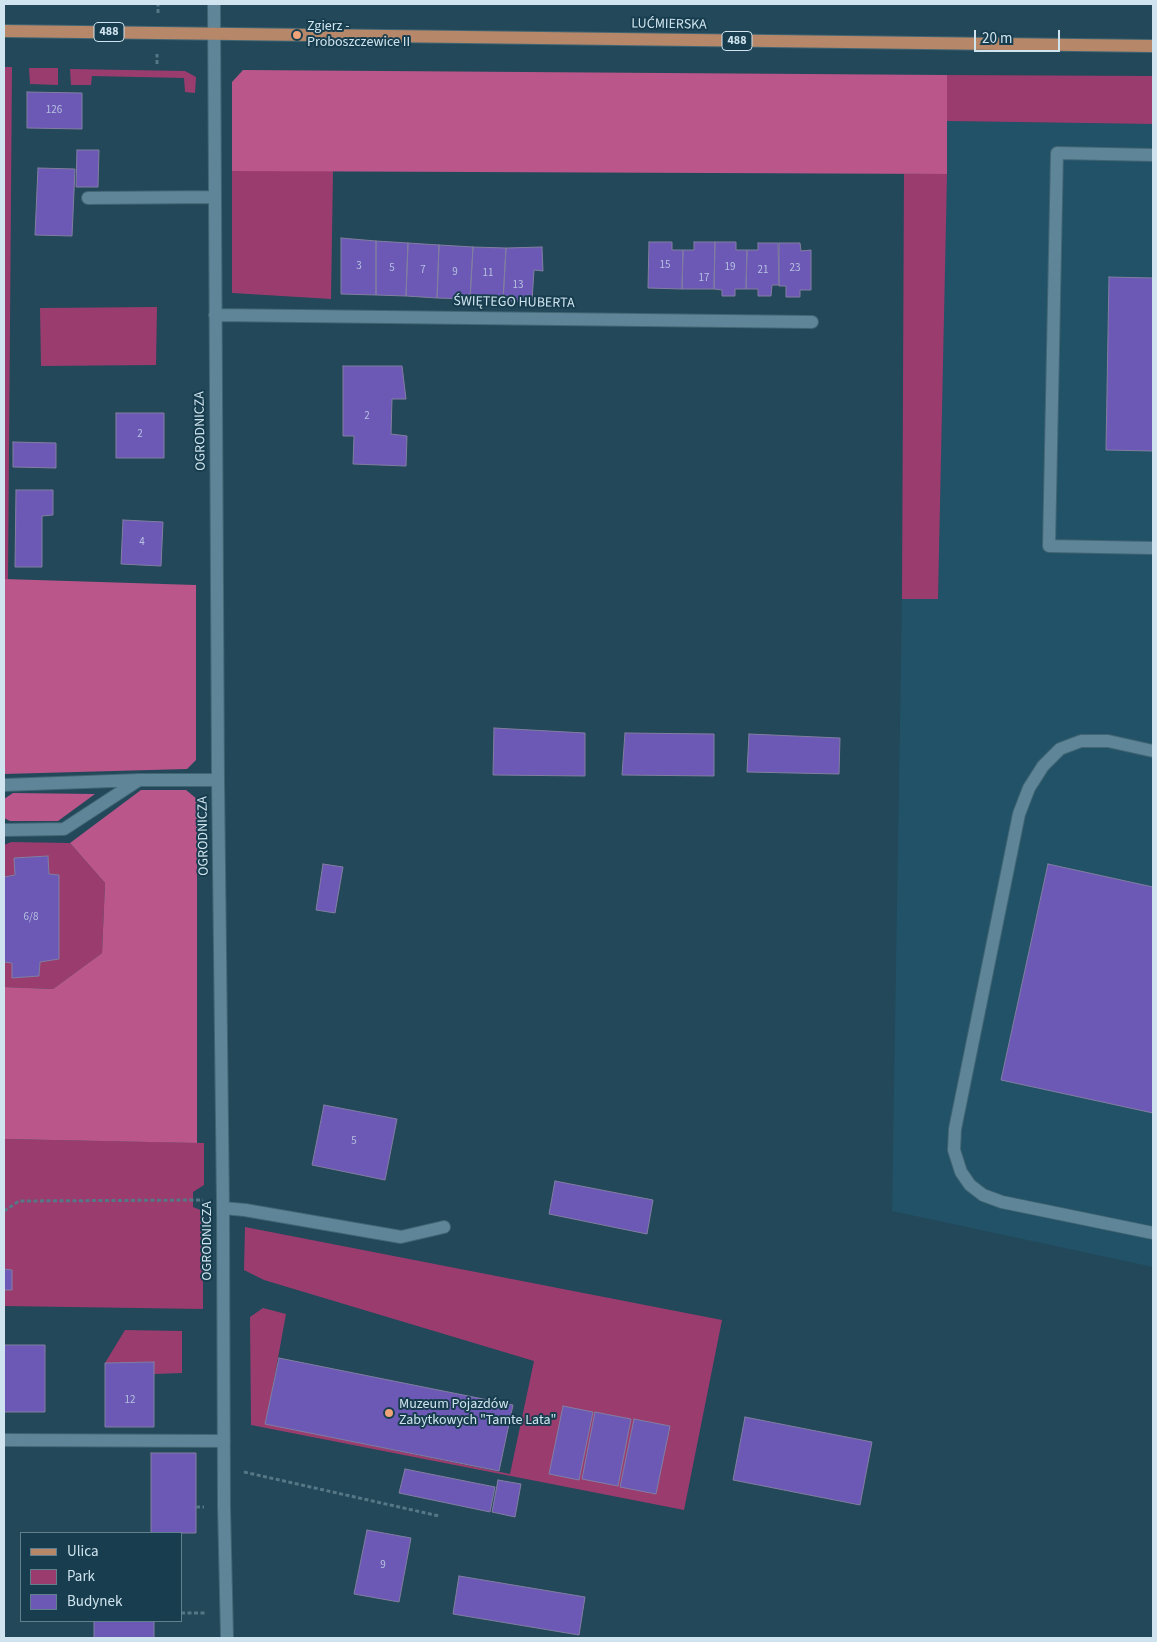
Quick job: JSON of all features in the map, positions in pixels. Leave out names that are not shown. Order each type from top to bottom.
[{"type":"main road","name":"488","points":[[4,31],[214,34]]},
{"type":"main road","name":"LUĆMIERSKA","points":[[214,34],[1153,46]]},
{"type":"street","name":"OGRODNICZA","points":[[214,4],[218,780],[227,1638]]},
{"type":"street","points":[[1153,155],[1057,153],[1049,546],[1153,548]]},
{"type":"street","points":[[88,198],[214,197]]},
{"type":"street","name":"ŚWIĘTEGO HUBERTA","points":[[215,315],[812,322]]},
{"type":"street","points":[[1153,751],[1108,741],[1081,741],[1060,749],[1043,766],[1029,788],[1019,814],[955,1129],[954,1150],[961,1172],[970,1185],[983,1195],[1002,1202],[1153,1233]]},
{"type":"street","points":[[4,830],[64,829],[138,780]]},
{"type":"street","points":[[4,785],[138,780],[218,780]]},
{"type":"street","points":[[223,1204],[245,1210],[401,1237],[444,1227]]},
{"type":"street","points":[[4,1440],[224,1441]]},
{"type":"path","points":[[4,1211],[19,1201],[223,1204]]},
{"type":"path","points":[[224,1468],[438,1516]]},
{"type":"shaded area","points":[[243,70],[947,75],[947,174],[232,171],[232,82]]},
{"type":"shaded area","points":[[947,121],[1153,124],[1153,1267],[892,1211],[902,599],[938,599]]},
{"type":"shaded area","points":[[4,579],[196,585],[196,760],[187,769],[4,774]]},
{"type":"shaded area","points":[[141,790],[186,790],[197,799],[197,1143],[4,1139],[4,987],[53,989],[102,953],[105,883],[70,843]]},
{"type":"shaded area","points":[[13,793],[95,794],[58,821],[10,821],[4,818],[4,799]]},
{"type":"green space","points":[[4,67],[12,67],[8,579],[4,579]]},
{"type":"green space","points":[[29,68],[58,68],[58,85],[30,84]]},
{"type":"green space","points":[[70,69],[185,71],[196,77],[195,93],[185,92],[184,78],[92,76],[91,85],[71,85]]},
{"type":"green space","points":[[947,75],[1153,76],[1153,124],[947,121]]},
{"type":"green space","points":[[232,171],[333,171],[331,299],[232,293]]},
{"type":"green space","points":[[904,174],[947,174],[938,599],[902,599]]},
{"type":"green space","points":[[157,307],[156,365],[41,366],[40,308]]},
{"type":"green space","points":[[11,842],[70,843],[105,883],[102,953],[53,989],[4,987],[4,962],[12,963],[12,978],[39,976],[40,962],[59,958],[59,875],[49,874],[48,856],[14,858],[15,875],[4,877],[4,845]]},
{"type":"green space","points":[[4,1139],[204,1143],[204,1185],[193,1192],[193,1207],[203,1211],[203,1309],[4,1306],[4,1290],[12,1290],[12,1270],[4,1269]]},
{"type":"green space","points":[[245,1227],[722,1320],[684,1510],[251,1425],[250,1317],[263,1308],[286,1314],[266,1424],[510,1474],[534,1361],[264,1280],[244,1270]]},
{"type":"green space","points":[[125,1330],[182,1331],[182,1373],[154,1374],[153,1362],[105,1363]]},
{"type":"building","points":[[27,92],[82,93],[82,129],[27,128]]},
{"type":"building","points":[[77,150],[99,150],[98,187],[76,187]]},
{"type":"building","points":[[38,168],[75,169],[72,236],[35,235]]},
{"type":"building","points":[[341,238],[376,241],[376,295],[341,294]]},
{"type":"building","points":[[376,241],[408,243],[406,296],[376,295]]},
{"type":"building","points":[[649,242],[672,242],[672,250],[683,250],[682,289],[648,288]]},
{"type":"building","points":[[694,242],[715,242],[714,289],[682,289],[683,250],[694,250]]},
{"type":"building","points":[[715,242],[736,242],[736,250],[747,250],[746,289],[735,289],[735,296],[722,296],[722,290],[714,289]]},
{"type":"building","points":[[408,243],[439,245],[437,298],[406,296]]},
{"type":"building","points":[[758,243],[778,243],[779,285],[772,285],[771,296],[758,296],[758,289],[746,289],[747,250],[758,250]]},
{"type":"building","points":[[779,243],[800,243],[801,251],[811,250],[811,290],[800,290],[800,297],[786,297],[786,286],[779,286]]},
{"type":"building","points":[[439,245],[473,247],[470,299],[437,298]]},
{"type":"building","points":[[473,247],[506,248],[503,301],[470,299]]},
{"type":"building","points":[[542,247],[543,271],[534,270],[532,301],[503,301],[506,248]]},
{"type":"building","points":[[1109,277],[1153,278],[1153,451],[1106,450]]},
{"type":"building","points":[[343,366],[402,366],[406,399],[392,399],[391,434],[407,436],[406,466],[353,464],[354,436],[343,436]]},
{"type":"building","points":[[116,413],[164,413],[164,458],[116,458]]},
{"type":"building","points":[[13,442],[56,443],[56,468],[13,467]]},
{"type":"building","points":[[16,490],[53,490],[53,515],[42,516],[42,567],[15,567]]},
{"type":"building","points":[[123,520],[163,522],[161,566],[121,564]]},
{"type":"building","points":[[494,728],[585,733],[585,776],[493,775]]},
{"type":"building","points":[[625,733],[714,734],[714,776],[622,775]]},
{"type":"building","points":[[749,734],[840,738],[839,774],[747,772]]},
{"type":"building","points":[[48,856],[49,874],[59,875],[59,959],[40,962],[39,976],[12,978],[12,963],[4,962],[4,877],[15,875],[14,858]]},
{"type":"building","points":[[323,864],[343,867],[335,913],[316,910]]},
{"type":"building","points":[[1048,864],[1153,887],[1153,1113],[1001,1080]]},
{"type":"building","points":[[324,1105],[397,1119],[385,1180],[312,1165]]},
{"type":"building","points":[[555,1181],[653,1200],[647,1234],[549,1214]]},
{"type":"building","points":[[4,1269],[12,1270],[12,1290],[4,1290]]},
{"type":"building","points":[[4,1345],[45,1345],[45,1412],[4,1412]]},
{"type":"building","points":[[279,1358],[513,1405],[499,1471],[265,1424]]},
{"type":"building","points":[[154,1362],[154,1427],[105,1427],[105,1363]]},
{"type":"building","points":[[563,1406],[593,1412],[579,1480],[549,1474]]},
{"type":"building","points":[[595,1412],[631,1419],[618,1486],[582,1479]]},
{"type":"building","points":[[745,1417],[872,1442],[860,1505],[733,1480]]},
{"type":"building","points":[[634,1419],[670,1426],[656,1494],[620,1487]]},
{"type":"building","points":[[151,1453],[196,1453],[196,1533],[151,1532]]},
{"type":"building","points":[[405,1469],[495,1487],[490,1512],[399,1493]]},
{"type":"building","points":[[498,1480],[521,1484],[515,1517],[492,1512]]},
{"type":"building","points":[[367,1530],[411,1538],[399,1602],[354,1594]]},
{"type":"building","points":[[459,1576],[585,1597],[579,1635],[453,1614]]},
{"type":"building","points":[[94,1622],[154,1622],[154,1638],[94,1638]]},
{"type":"place","name":"Zgierz - Proboszczewice II","points":[[297,35]]},
{"type":"place","name":"Muzeum Pojazdów Zabytkowych \"Tamte Lata\"","points":[[389,1413]]}]
